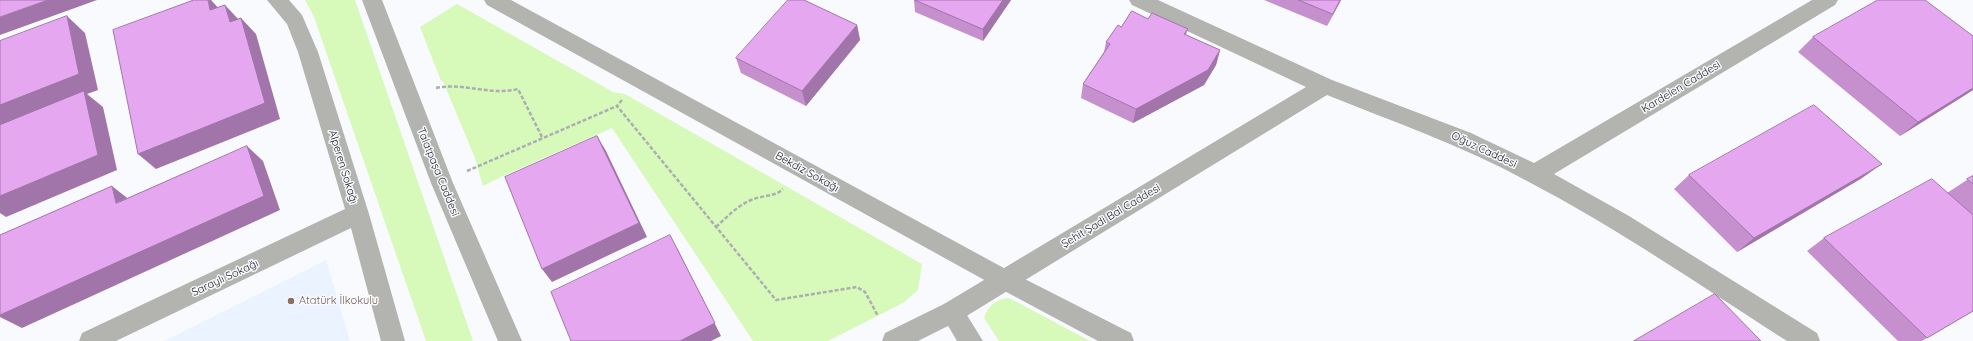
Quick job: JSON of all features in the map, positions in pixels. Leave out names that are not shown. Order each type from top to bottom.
[{"type":"street","name":"Alperen Sokağı","points":[[277,0],[295,20],[308,52],[358,214],[393,341]]},
{"type":"street","name":"Bekdiz Sokağı","points":[[494,0],[1005,280],[1122,341]]},
{"type":"street","name":"Oğuz Caddesi","points":[[1139,0],[1325,86],[1463,138],[1535,174],[1621,223],[1808,341]]},
{"type":"street","name":"Talatpaşa Caddesi","points":[[375,1],[409,98],[442,182],[510,341]]},
{"type":"street","name":"Kardelen Caddesi","points":[[1535,174],[1818,1]]},
{"type":"street","name":"Şehit Şadi Bal Caddesi","points":[[894,341],[952,312],[1325,86]]},
{"type":"street","name":"Saraylı Sokağı","points":[[91,341],[358,214]]},
{"type":"street","points":[[952,312],[971,341]]},
{"type":"path","points":[[442,182],[542,137],[617,106],[640,80]]},
{"type":"path","points":[[409,98],[441,86],[454,85],[499,94],[518,90],[542,137]]},
{"type":"path","points":[[617,106],[776,300],[857,288],[865,292],[880,320]]},
{"type":"path","points":[[716,227],[750,199],[762,195],[778,194],[803,169]]},
{"type":"shaded area","name":"Atatürk İlkokulu","points":[[326,260],[350,341],[164,341]]},
{"type":"green space","points":[[305,0],[355,0],[473,341],[426,341],[314,17]]},
{"type":"green space","points":[[457,4],[613,92],[625,94],[922,264],[918,290],[903,303],[828,341],[753,341],[612,128],[483,186],[475,158],[443,81],[441,81],[420,27]]},
{"type":"green space","points":[[1008,298],[1090,341],[999,341],[984,318],[987,310],[993,304]]},
{"type":"building","points":[[0,0],[48,0],[0,17]]},
{"type":"building","points":[[194,0],[208,0],[210,10],[225,5],[230,22],[241,18],[265,103],[138,154],[113,30]]},
{"type":"building","points":[[788,0],[804,0],[857,25],[802,91],[736,58]]},
{"type":"building","points":[[915,0],[1003,0],[983,29]]},
{"type":"building","points":[[1299,0],[1340,0],[1333,14]]},
{"type":"building","points":[[1878,0],[1925,0],[1973,36],[1973,88],[1918,122],[1813,37]]},
{"type":"building","points":[[1132,11],[1148,19],[1152,13],[1188,29],[1184,34],[1220,50],[1208,70],[1136,109],[1083,84],[1110,44],[1106,42],[1118,25],[1121,27]]},
{"type":"building","points":[[67,16],[79,74],[0,105],[0,41]]},
{"type":"building","points":[[84,91],[98,155],[0,196],[0,125]]},
{"type":"building","points":[[1814,105],[1882,164],[1754,238],[1689,175]]},
{"type":"building","points":[[597,136],[639,223],[542,269],[505,177]]},
{"type":"building","points":[[247,146],[264,196],[0,315],[0,235],[112,186],[116,203]]},
{"type":"building","points":[[1973,176],[1973,184],[1967,179]]},
{"type":"building","points":[[1932,179],[1973,215],[1973,311],[1927,338],[1824,238]]},
{"type":"building","points":[[670,235],[715,323],[680,341],[571,341],[551,292]]},
{"type":"building","points":[[1715,294],[1761,341],[1634,341]]},
{"type":"place","name":"Atatürk İlkokulu","points":[[291,301]]}]
